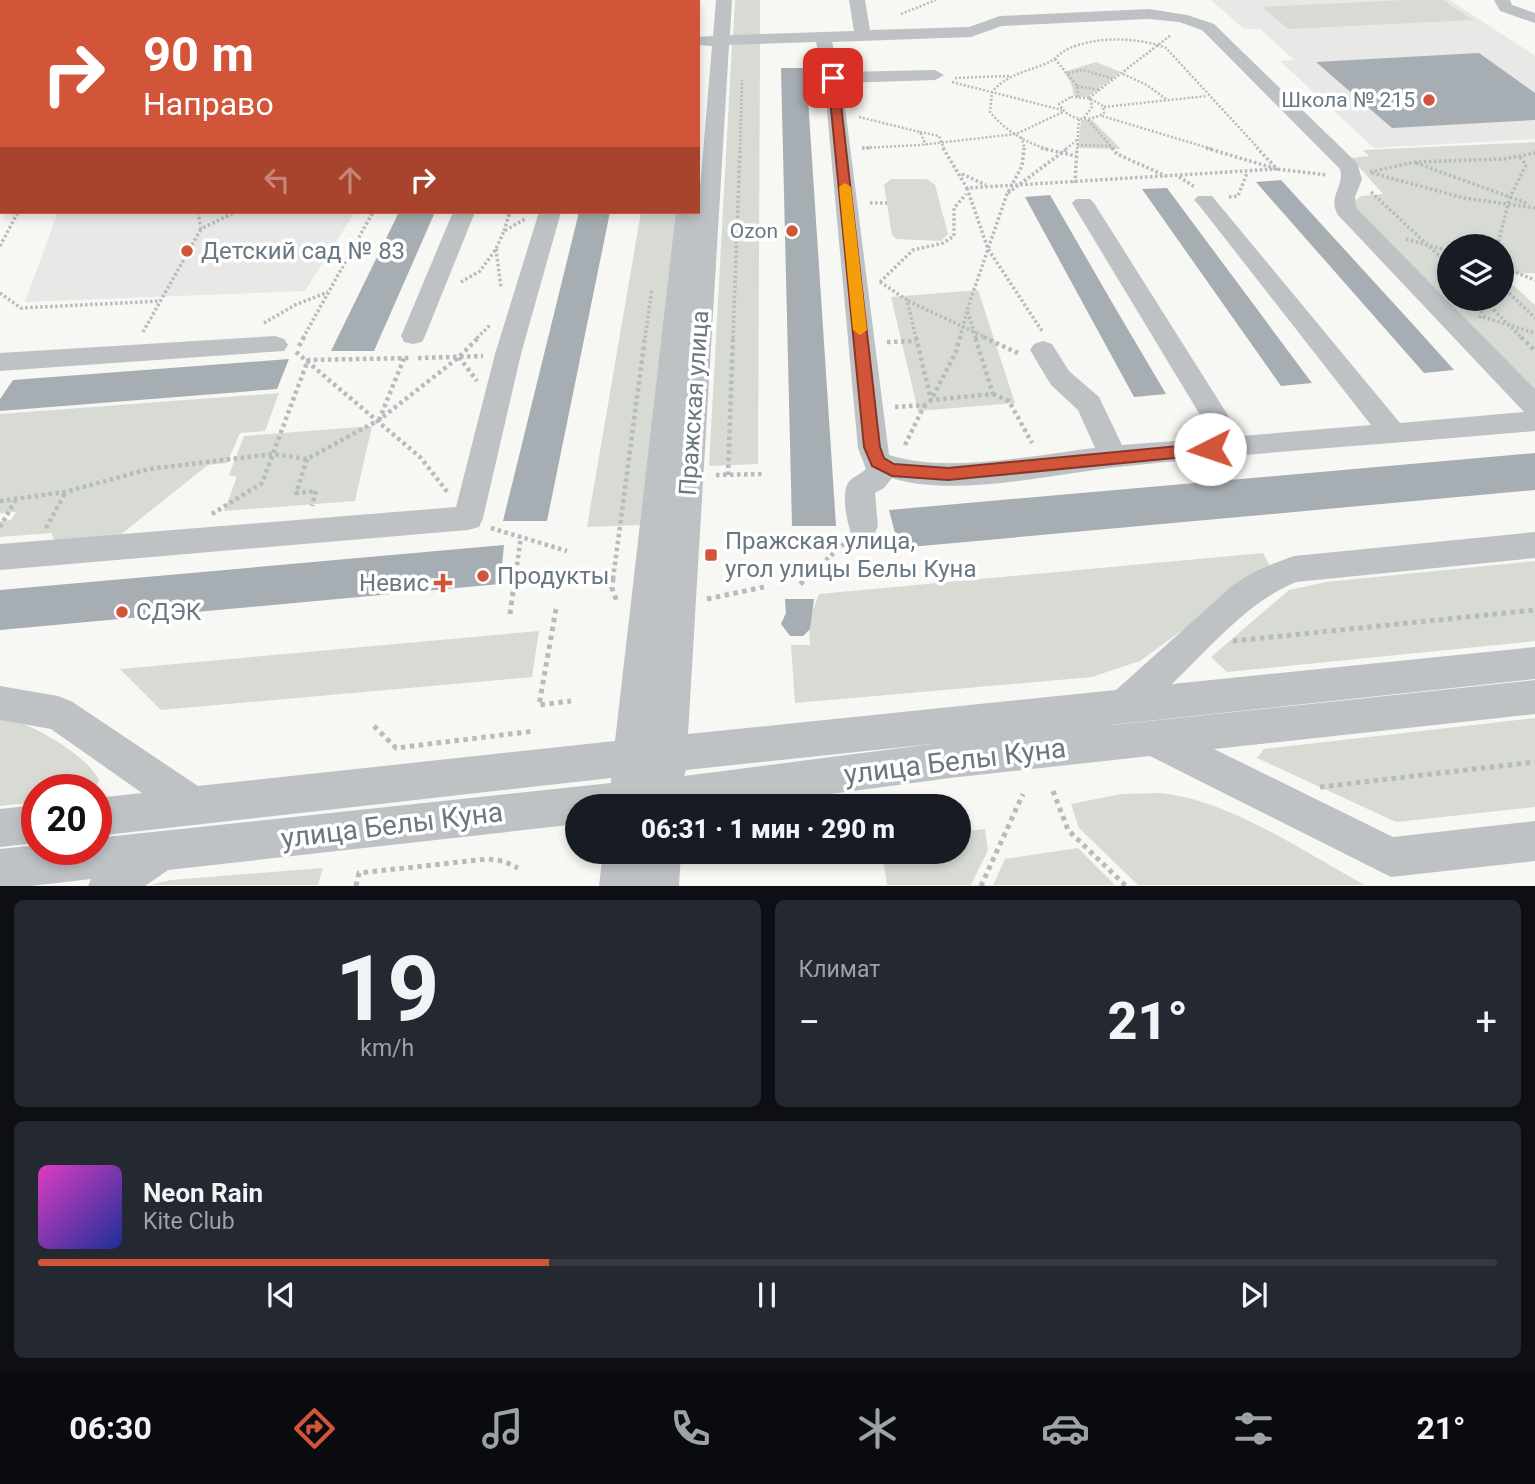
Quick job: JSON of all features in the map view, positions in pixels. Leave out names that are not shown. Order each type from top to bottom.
[{"type":"street","name":"Пражская улица","points":[[709,0],[713,51]]},
{"type":"street","name":"Пражская улица","points":[[700,199],[713,51],[724,0]]},
{"type":"street","points":[[857,0],[863,37]]},
{"type":"street","points":[[1502,0],[1506,8],[1516,14],[1535,18]]},
{"type":"street","points":[[1187,1],[1222,30],[1212,32]]},
{"type":"street","points":[[1034,5],[1112,8],[1167,15],[1196,22],[1212,32],[1350,167],[1358,177],[1344,192],[1342,200],[1346,210],[1535,406]]},
{"type":"street","points":[[713,51],[823,38],[971,32],[1000,22],[1112,8]]},
{"type":"street","points":[[1167,15],[1201,13]]},
{"type":"street","points":[[823,38],[833,78],[841,148],[867,281],[868,408],[872,447],[877,462],[892,470],[948,474],[1535,421]]},
{"type":"street","points":[[1247,66],[1271,61]]},
{"type":"street","points":[[833,78],[938,77]]},
{"type":"street","points":[[1078,192],[1234,447]]},
{"type":"street","points":[[1205,200],[1394,435]]},
{"type":"street","points":[[414,336],[438,302],[463,214]]},
{"type":"street","name":"Пражская улица","points":[[651,757],[687,214]]},
{"type":"street","name":"Пражская улица","points":[[647,794],[699,214]]},
{"type":"street","points":[[0,557],[468,518],[527,289],[538,215]]},
{"type":"street","points":[[0,362],[233,348],[286,348]]},
{"type":"street","points":[[1049,368],[1089,404],[1114,457]]},
{"type":"street","points":[[863,526],[860,488],[874,480],[885,466]]},
{"type":"street","points":[[1124,706],[1243,596],[1264,581],[1294,569],[1535,545]]},
{"type":"street","name":"улица Белы Куна","points":[[112,815],[1535,663]]},
{"type":"street","name":"улица Белы Куна","points":[[710,794],[950,760],[1535,696]]},
{"type":"street","points":[[0,704],[58,713],[195,807]]},
{"type":"street","points":[[1152,738],[1391,857],[1535,841]]},
{"type":"street","name":"улица Белы Куна","points":[[0,869],[526,808],[565,806]]},
{"type":"street","points":[[0,828],[21,826]]},
{"type":"street","points":[[107,886],[160,852]]},
{"type":"street","points":[[619,886],[622,864]]},
{"type":"street","points":[[659,886],[660,864]]},
{"type":"path","points":[[897,16],[936,0]]},
{"type":"path","points":[[938,77],[1010,76],[1055,59],[1068,49],[1081,45],[1166,40]]},
{"type":"path","points":[[1142,41],[1166,48],[1277,169]]},
{"type":"path","points":[[1090,98],[1160,46]]},
{"type":"path","points":[[713,51],[728,475]]},
{"type":"path","points":[[1055,59],[1077,86],[1078,97]]},
{"type":"path","points":[[1068,73],[1083,70],[1114,79]]},
{"type":"path","points":[[1122,74],[1147,85],[1167,100]]},
{"type":"path","points":[[1010,76],[992,93],[988,102],[990,112],[1021,137],[1062,154],[1076,156]]},
{"type":"path","points":[[938,77],[1062,111],[1080,119],[1102,116],[1277,169],[1331,175]]},
{"type":"path","points":[[1077,86],[1100,90]]},
{"type":"path","points":[[1062,111],[1061,101],[1078,97],[1090,98],[1104,107],[1208,95]]},
{"type":"path","points":[[1078,192],[1076,156],[1080,119],[1092,107],[1090,98]]},
{"type":"path","points":[[1102,116],[1104,107]]},
{"type":"path","points":[[841,148],[926,145],[1016,134],[1062,111]]},
{"type":"path","points":[[837,116],[872,120],[939,136],[944,150],[961,174],[988,248],[1051,345],[1049,368],[867,281]]},
{"type":"path","points":[[1088,119],[1123,158],[1168,177]]},
{"type":"path","points":[[920,132],[926,145]]},
{"type":"path","points":[[885,466],[905,445],[956,352],[988,248],[1007,194],[1024,158],[1021,137]]},
{"type":"path","points":[[1007,194],[1077,143],[1112,146]]},
{"type":"path","points":[[1358,177],[1415,162],[1520,157],[1535,153]]},
{"type":"path","points":[[1500,234],[1510,197],[1525,165],[1520,157]]},
{"type":"path","points":[[1415,162],[1535,207]]},
{"type":"path","points":[[867,281],[912,250],[943,243],[954,236],[954,208],[967,190],[1277,169]]},
{"type":"path","points":[[1205,200],[1238,196],[1247,173]]},
{"type":"path","points":[[961,174],[992,187]]},
{"type":"path","points":[[1358,177],[1464,198],[1535,207]]},
{"type":"path","points":[[1358,177],[1437,253]]},
{"type":"path","points":[[0,246],[17,214]]},
{"type":"path","points":[[198,214],[201,229]]},
{"type":"path","points":[[131,354],[201,229],[230,214]]},
{"type":"path","points":[[372,214],[329,292],[286,348],[307,360],[421,458],[474,523],[567,551]]},
{"type":"path","points":[[438,302],[480,271],[496,249],[509,214]]},
{"type":"path","points":[[504,231],[538,215]]},
{"type":"path","points":[[496,249],[503,310]]},
{"type":"path","points":[[1514,272],[1535,280]]},
{"type":"path","points":[[617,603],[612,588],[618,526],[653,280]]},
{"type":"path","points":[[0,501],[65,492],[149,469],[273,454],[307,459],[379,420],[459,358],[503,310],[527,289]]},
{"type":"path","points":[[233,348],[267,321],[295,305],[329,292]]},
{"type":"path","points":[[0,293],[21,308],[160,301]]},
{"type":"path","points":[[1514,298],[1535,318]]},
{"type":"path","points":[[907,300],[932,400]]},
{"type":"path","points":[[967,310],[993,394]]},
{"type":"path","points":[[1495,311],[1535,351]]},
{"type":"path","points":[[379,420],[414,336]]},
{"type":"path","points":[[208,516],[262,482],[307,360]]},
{"type":"path","points":[[932,400],[993,394],[1009,401],[1042,464]]},
{"type":"path","points":[[868,408],[925,405]]},
{"type":"path","points":[[305,531],[316,491],[296,493],[307,459]]},
{"type":"path","points":[[712,475],[764,474]]},
{"type":"path","points":[[32,554],[65,492]]},
{"type":"path","points":[[0,527],[16,500]]},
{"type":"path","points":[[800,584],[863,526]]},
{"type":"path","points":[[510,614],[521,537]]},
{"type":"path","points":[[705,600],[764,587]]},
{"type":"path","points":[[556,609],[539,705],[571,701]]},
{"type":"path","points":[[1231,641],[1535,610]]},
{"type":"path","points":[[374,726],[396,748],[535,731]]},
{"type":"path","points":[[1317,788],[1535,762]]},
{"type":"path","points":[[1053,791],[1068,830],[1126,886]]},
{"type":"path","points":[[981,886],[1023,794]]},
{"type":"path","points":[[356,886],[359,873],[488,859],[503,861],[518,868]]},
{"type":"shaded area","points":[[735,0],[760,0],[760,38],[733,38]]},
{"type":"shaded area","name":"Школа № 215","points":[[1211,0],[1450,0],[1535,56],[1535,139],[1374,148],[1280,61],[1294,60],[1260,29],[1244,29]]},
{"type":"shaded area","points":[[1443,0],[1473,20],[1288,29],[1262,7]]},
{"type":"shaded area","points":[[760,43],[758,464],[709,466],[732,45]]},
{"type":"shaded area","points":[[1096,62],[1121,72],[1088,97],[1074,96],[1071,83],[1064,72]]},
{"type":"shaded area","points":[[1081,120],[1092,120],[1121,149],[1078,148]]},
{"type":"shaded area","points":[[1535,142],[1535,273],[1514,274],[1514,234],[1437,234],[1437,293],[1350,205],[1361,196],[1383,194],[1351,158],[1369,156],[1363,150]]},
{"type":"shaded area","points":[[891,179],[927,179],[935,185],[948,234],[941,241],[896,239],[892,235],[884,185]]},
{"type":"shaded area","name":"Детский сад № 83","points":[[57,214],[354,214],[305,291],[25,302]]},
{"type":"shaded area","points":[[641,214],[680,214],[643,525],[587,527]]},
{"type":"shaded area","points":[[1514,286],[1535,305],[1535,393],[1454,311],[1514,311]]},
{"type":"shaded area","points":[[978,290],[1015,403],[918,411],[891,297]]},
{"type":"shaded area","points":[[279,393],[265,431],[240,433],[227,463],[208,465],[115,539],[56,544],[51,533],[0,537],[0,521],[11,520],[16,512],[0,513],[0,414]]},
{"type":"shaded area","points":[[372,426],[355,501],[224,511],[237,477],[229,475],[244,436]]},
{"type":"shaded area","points":[[1263,553],[1270,566],[1140,661],[1092,677],[795,703],[791,645],[810,645],[809,620],[819,594]]},
{"type":"shaded area","points":[[1535,561],[1535,641],[1227,672],[1211,657],[1289,590],[1326,582]]},
{"type":"shaded area","points":[[539,631],[532,677],[161,710],[120,669]]},
{"type":"shaded area","points":[[0,717],[25,725],[55,740],[82,760],[95,774],[21,774],[21,804],[0,806]]},
{"type":"shaded area","points":[[1535,718],[1535,807],[1396,822],[1257,758],[1264,749]]},
{"type":"shaded area","points":[[1159,793],[1185,797],[1238,816],[1365,885],[1138,885],[1079,828],[1071,804],[1121,794]]},
{"type":"shaded area","points":[[985,829],[988,850],[971,885],[887,885],[884,864],[971,864],[971,831]]},
{"type":"shaded area","points":[[1078,848],[1115,885],[993,885],[1005,859]]},
{"type":"shaded area","points":[[323,868],[318,885],[149,885],[171,880]]},
{"type":"building","points":[[1479,53],[1535,93],[1535,120],[1392,128],[1316,62]]},
{"type":"building","points":[[781,68],[806,68],[836,526],[792,526]]},
{"type":"building","points":[[1281,180],[1454,370],[1424,373],[1256,182]]},
{"type":"building","points":[[1167,188],[1312,383],[1281,386],[1142,189]]},
{"type":"building","points":[[1050,195],[1166,394],[1134,397],[1025,197]]},
{"type":"building","points":[[398,214],[434,214],[374,351],[331,351]]},
{"type":"building","points":[[579,214],[610,214],[547,521],[503,521]]},
{"type":"building","points":[[289,359],[277,389],[0,411],[0,399],[13,380]]},
{"type":"building","points":[[1535,453],[1535,490],[899,548],[889,510]]},
{"type":"building","points":[[504,545],[500,584],[0,630],[0,590]]},
{"type":"building","points":[[785,599],[814,599],[810,629],[803,636],[790,636],[781,624],[786,613]]},
{"type":"slow traffic","points":[[845,187],[860,330]]},
{"type":"place","name":"Школа № 215","points":[[1429,100]]},
{"type":"place","name":"Ozon","points":[[792,231]]},
{"type":"place","name":"Детский сад № 83","points":[[187,251]]},
{"type":"place","name":"Пражская улица, угол улицы Белы Куна","points":[[711,555]]},
{"type":"place","name":"Продукты","points":[[483,576]]},
{"type":"place","name":"Невис","points":[[443,583]]},
{"type":"place","name":"СДЭК","points":[[122,612]]},
{"type":"route","points":[[833,78],[872,447],[877,462],[892,470],[948,474],[1210,449]]}]
